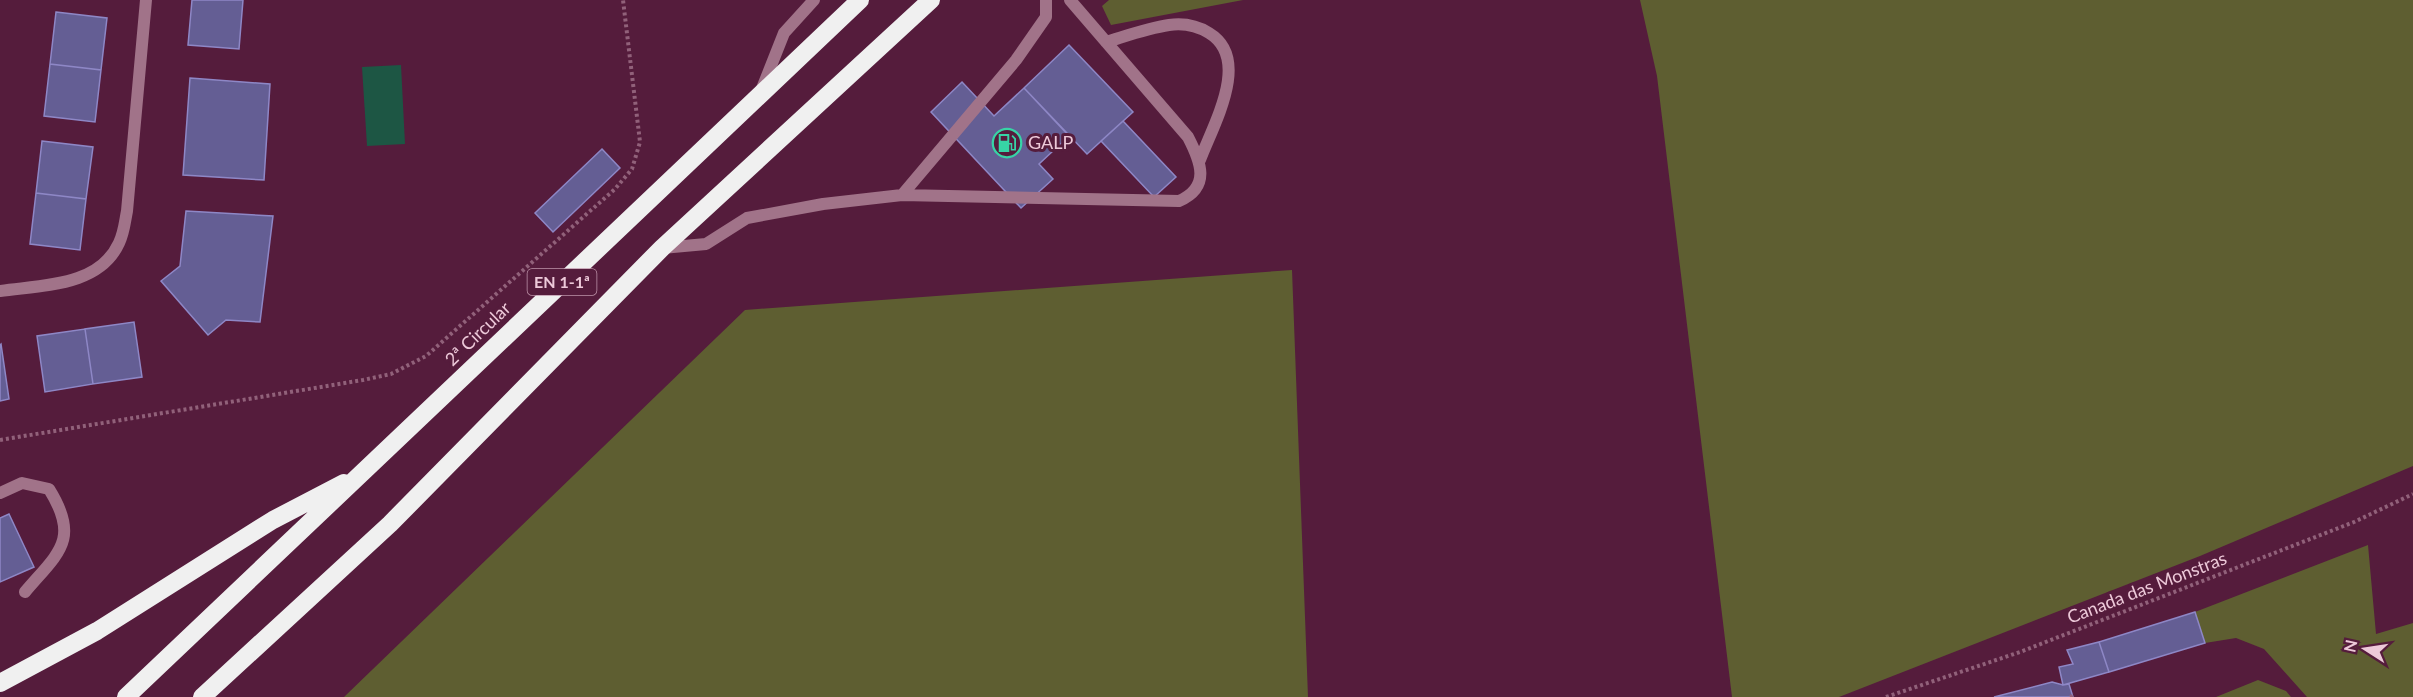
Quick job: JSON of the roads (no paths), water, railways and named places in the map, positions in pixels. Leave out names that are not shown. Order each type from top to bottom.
[{"type":"highway","name":"2ª Circular","points":[[126,697],[760,92],[860,0]]},
{"type":"highway","name":"EN 1-1ª","points":[[202,697],[390,524],[662,248],[931,0]]},
{"type":"highway","points":[[0,683],[97,631],[273,520],[364,472]]},
{"type":"street","points":[[0,291],[82,279],[108,259],[119,243],[127,211],[146,0]]},
{"type":"street","points":[[760,92],[784,33],[814,0]]},
{"type":"street","points":[[902,195],[1016,60],[1046,17],[1046,0]]},
{"type":"street","points":[[1070,0],[1188,137],[1200,160]]},
{"type":"street","points":[[662,248],[706,244],[747,218],[823,204],[902,195],[1179,201],[1193,195],[1199,183],[1200,160],[1226,91],[1230,65],[1226,52],[1213,35],[1197,26],[1169,25],[1106,42]]},
{"type":"street","points":[[0,492],[22,483],[49,489],[60,507],[66,531],[60,551],[25,592]]},
{"type":"place","name":"GALP","points":[[1007,143]]}]
